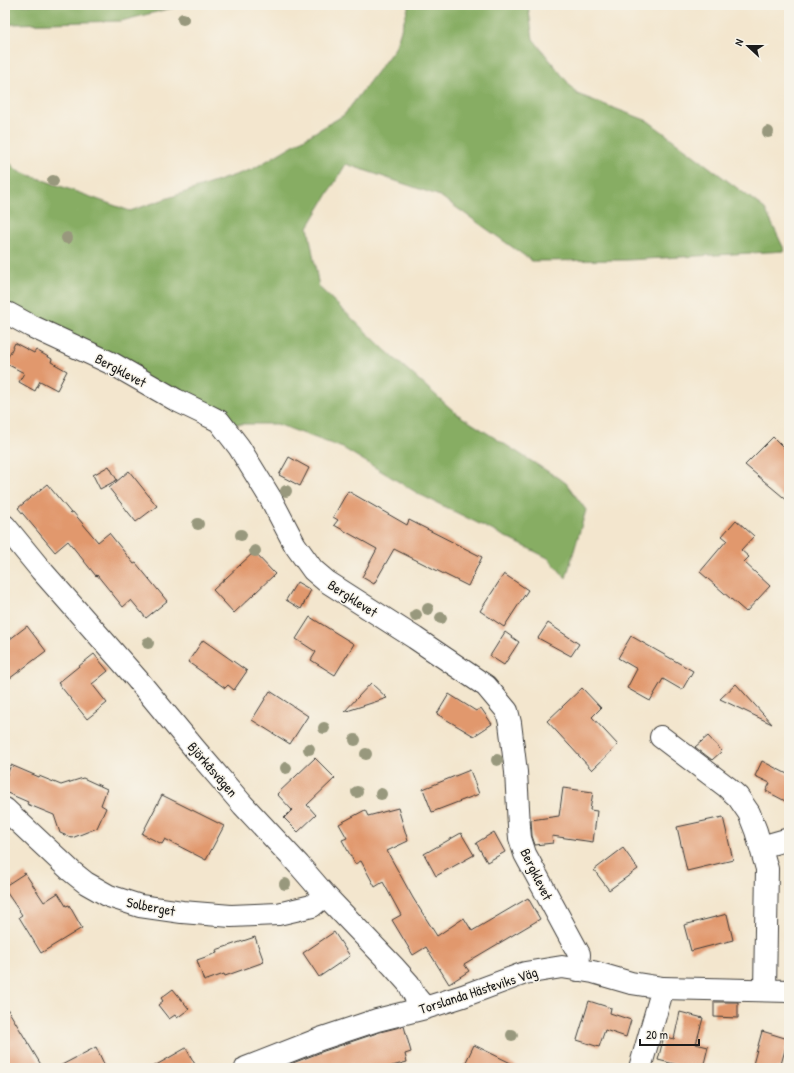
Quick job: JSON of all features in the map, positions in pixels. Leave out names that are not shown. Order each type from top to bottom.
[{"type":"street","name":"Bergklevet","points":[[5,313],[113,364],[176,400],[219,422],[239,447],[295,545],[313,570],[326,581],[486,686],[495,696],[507,711],[510,723],[516,772],[520,838],[525,854],[579,954],[578,970]]},
{"type":"street","name":"Björkåsvägen","points":[[5,526],[243,805],[299,865],[325,896],[393,966],[409,984],[415,996],[425,1008]]},
{"type":"street","points":[[661,736],[727,787],[738,797],[749,813],[767,868],[765,990]]},
{"type":"street","name":"Solberget","points":[[5,809],[71,871],[86,883],[109,896],[140,906],[182,912],[231,916],[278,914],[312,906],[325,896]]},
{"type":"street","points":[[761,847],[789,839]]},
{"type":"street","name":"Torslanda Hästeviks Väg","points":[[246,1068],[320,1039],[377,1020],[425,1008],[463,996],[525,973],[562,966],[663,988],[789,991]]},
{"type":"street","points":[[640,1068],[663,988]]},
{"type":"green space","points":[[5,5],[184,5],[121,21],[13,24],[5,26]]},
{"type":"green space","points":[[409,5],[528,5],[533,39],[577,94],[648,121],[765,209],[785,251],[628,260],[532,261],[440,196],[346,164],[308,227],[319,287],[385,350],[457,414],[566,483],[586,510],[566,578],[548,558],[419,494],[343,448],[277,424],[229,424],[5,308],[5,158],[18,171],[130,211],[253,169],[344,115],[395,48]]},
{"type":"building","points":[[15,343],[34,353],[36,350],[52,359],[51,362],[67,371],[57,390],[40,381],[35,391],[19,382],[24,373],[5,363]]},
{"type":"building","points":[[773,437],[789,454],[789,502],[745,465]]},
{"type":"building","points":[[289,457],[309,468],[300,486],[279,475]]},
{"type":"building","points":[[109,466],[117,480],[100,489],[93,475]]},
{"type":"building","points":[[129,471],[157,506],[136,522],[109,488]]},
{"type":"building","points":[[47,484],[98,542],[109,533],[167,601],[146,618],[131,600],[123,607],[68,541],[55,552],[18,508]]},
{"type":"building","points":[[348,491],[407,525],[409,520],[482,557],[468,586],[394,549],[374,584],[362,577],[377,549],[334,525],[338,520],[333,517]]},
{"type":"building","points":[[736,520],[754,536],[741,550],[749,557],[744,562],[770,586],[746,612],[700,572],[727,540],[722,536]]},
{"type":"building","points":[[254,552],[275,574],[234,613],[213,590]]},
{"type":"building","points":[[504,574],[528,590],[504,627],[480,611]]},
{"type":"building","points":[[297,582],[311,590],[301,609],[286,600]]},
{"type":"building","points":[[310,617],[354,644],[335,675],[311,660],[316,652],[296,639]]},
{"type":"building","points":[[548,623],[579,644],[571,656],[538,638]]},
{"type":"building","points":[[27,626],[46,651],[5,682],[5,643]]},
{"type":"building","points":[[505,632],[519,642],[504,665],[490,656]]},
{"type":"building","points":[[631,636],[693,671],[682,690],[663,679],[650,701],[627,688],[637,669],[618,658]]},
{"type":"building","points":[[203,640],[247,671],[234,690],[228,685],[225,688],[188,662]]},
{"type":"building","points":[[94,654],[108,671],[92,684],[107,703],[87,719],[58,683]]},
{"type":"building","points":[[371,683],[387,698],[344,712]]},
{"type":"building","points":[[736,684],[772,724],[720,699]]},
{"type":"building","points":[[582,688],[601,708],[592,717],[618,745],[592,770],[547,721]]},
{"type":"building","points":[[270,691],[308,716],[290,744],[252,720]]},
{"type":"building","points":[[449,694],[476,711],[481,708],[492,724],[474,736],[437,714]]},
{"type":"building","points":[[708,736],[722,751],[712,760],[695,747]]},
{"type":"building","points":[[315,758],[335,778],[307,805],[316,815],[298,832],[284,818],[292,810],[277,794]]},
{"type":"building","points":[[762,761],[789,775],[789,803],[766,791],[770,783],[755,776]]},
{"type":"building","points":[[11,765],[61,785],[83,778],[107,789],[101,805],[106,808],[97,828],[72,838],[60,833],[54,815],[27,804],[28,802],[5,792],[5,779]]},
{"type":"building","points":[[470,770],[479,794],[432,812],[423,789]]},
{"type":"building","points":[[563,788],[593,792],[590,810],[597,811],[593,842],[552,836],[553,843],[535,845],[532,836],[531,820],[559,816]]},
{"type":"building","points":[[162,795],[224,826],[206,860],[165,839],[162,844],[142,834]]},
{"type":"building","points":[[398,808],[408,841],[387,851],[413,898],[437,936],[464,918],[472,931],[528,898],[540,919],[464,964],[469,971],[449,984],[426,947],[413,955],[392,920],[401,915],[383,882],[375,887],[361,861],[355,864],[342,840],[347,838],[339,824],[365,810],[368,816]]},
{"type":"building","points":[[723,817],[733,860],[687,871],[677,827]]},
{"type":"building","points":[[494,832],[505,852],[487,862],[476,843]]},
{"type":"building","points":[[461,833],[474,855],[436,876],[424,854]]},
{"type":"building","points":[[623,848],[638,869],[609,890],[594,870]]},
{"type":"building","points":[[25,873],[44,902],[58,893],[66,906],[69,905],[82,928],[41,953],[19,917],[22,915],[5,890],[5,886]]},
{"type":"building","points":[[727,914],[733,940],[691,951],[684,925]]},
{"type":"building","points":[[334,932],[350,956],[319,977],[303,953]]},
{"type":"building","points":[[255,937],[264,962],[225,976],[224,974],[204,981],[197,960],[217,953],[216,950]]},
{"type":"building","points":[[173,989],[189,1009],[177,1018],[175,1015],[169,1019],[158,1005],[163,1001],[161,998]]},
{"type":"building","points":[[589,1001],[611,1008],[610,1013],[631,1020],[626,1037],[605,1030],[599,1047],[577,1040]]},
{"type":"building","points":[[714,1002],[738,1002],[738,1018],[714,1017]]},
{"type":"building","points":[[5,1005],[43,1068],[10,1068],[5,1060]]},
{"type":"building","points":[[680,1012],[703,1018],[696,1044],[708,1047],[703,1068],[690,1068],[658,1060],[664,1036],[674,1039]]},
{"type":"building","points":[[404,1026],[411,1052],[405,1054],[407,1062],[385,1068],[280,1068],[380,1032]]},
{"type":"building","points":[[762,1031],[788,1039],[780,1068],[752,1068]]},
{"type":"building","points":[[474,1045],[521,1068],[463,1068]]},
{"type":"building","points":[[96,1047],[106,1068],[56,1068]]},
{"type":"building","points":[[186,1048],[197,1068],[151,1068]]}]
